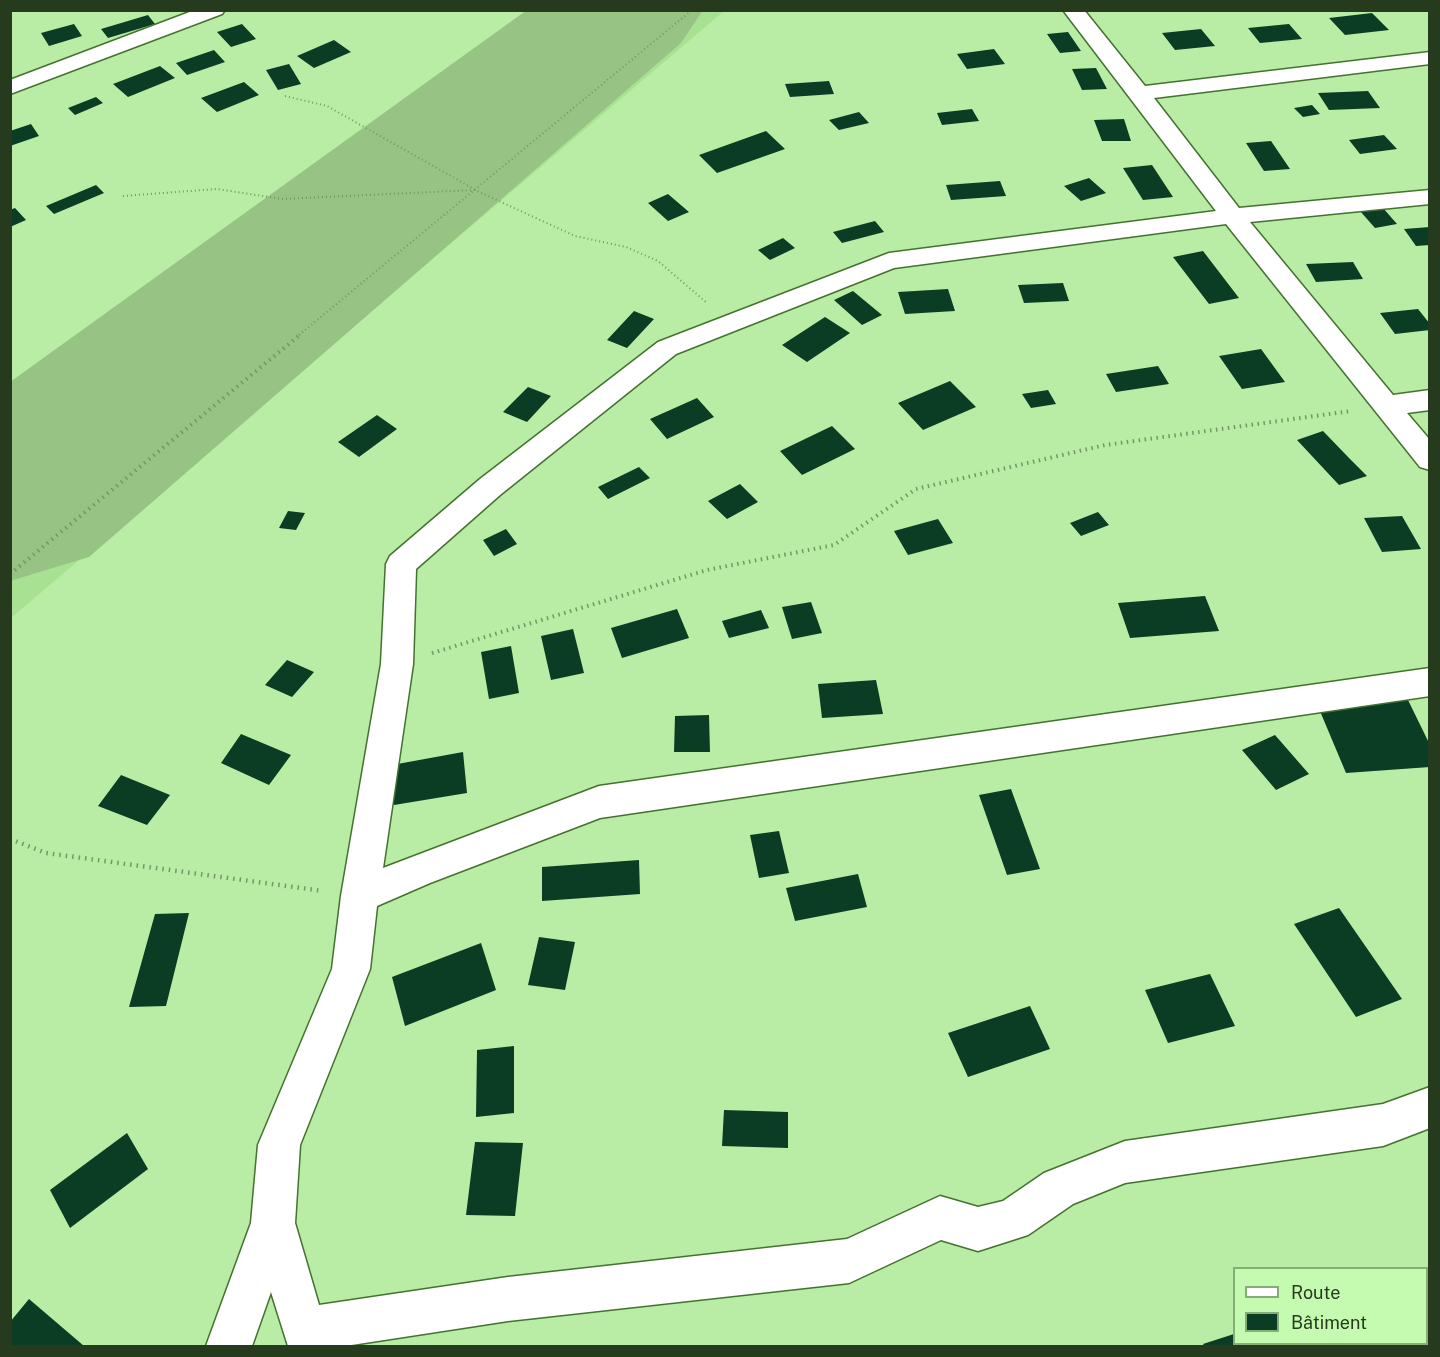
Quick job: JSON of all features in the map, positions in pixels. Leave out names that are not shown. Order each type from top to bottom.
[{"type":"street","points":[[16,83],[215,10]]},
{"type":"street","points":[[1073,10],[1139,93],[1196,171],[1430,460]]},
{"type":"street","points":[[1139,93],[1430,58]]},
{"type":"street","points":[[229,1347],[273,1223],[279,1145],[351,969],[360,896],[397,664],[401,564],[490,487],[667,348],[889,261],[1232,216],[1430,197]]},
{"type":"street","points":[[1387,406],[1430,400]]},
{"type":"street","points":[[360,896],[417,871],[599,802],[1430,682]]},
{"type":"street","points":[[273,1223],[304,1330],[508,1299],[849,1261],[940,1218],[978,1229],[1013,1220],[1059,1188],[1125,1162],[1383,1125],[1430,1107]]},
{"type":"path","points":[[10,574],[692,10]]},
{"type":"path","points":[[285,96],[327,106],[433,164],[475,190],[576,236],[626,247],[658,261],[688,286],[727,325]]},
{"type":"path","points":[[123,196],[217,189],[282,199],[475,190]]},
{"type":"path","points":[[397,664],[707,570],[834,545],[916,489],[1105,444],[1387,406]]},
{"type":"path","points":[[10,839],[46,853],[360,896]]},
{"type":"shaded area","points":[[541,11],[724,11],[11,618],[11,408]]},
{"type":"building","points":[[1372,13],[1389,30],[1345,35],[1329,18]]},
{"type":"building","points":[[148,15],[155,24],[108,38],[101,29]]},
{"type":"building","points":[[74,24],[82,36],[49,46],[41,33]]},
{"type":"building","points":[[242,24],[256,39],[231,47],[217,32]]},
{"type":"building","points":[[1289,24],[1302,39],[1260,43],[1248,28]]},
{"type":"building","points":[[1201,29],[1215,46],[1175,50],[1162,33]]},
{"type":"building","points":[[1068,32],[1081,51],[1060,53],[1047,34]]},
{"type":"building","points":[[334,40],[351,52],[314,68],[297,56]]},
{"type":"building","points":[[994,49],[1005,64],[967,69],[957,54]]},
{"type":"building","points":[[214,50],[225,62],[187,75],[176,63]]},
{"type":"building","points":[[289,64],[301,84],[278,90],[266,70]]},
{"type":"building","points":[[160,66],[175,78],[128,97],[113,84]]},
{"type":"building","points":[[1096,68],[1107,89],[1082,90],[1072,69]]},
{"type":"building","points":[[829,81],[834,94],[790,97],[785,84]]},
{"type":"building","points":[[244,82],[259,95],[217,112],[201,98]]},
{"type":"building","points":[[1368,91],[1380,108],[1329,110],[1318,93]]},
{"type":"building","points":[[96,97],[103,103],[75,115],[68,108]]},
{"type":"building","points":[[1312,105],[1320,114],[1303,117],[1294,108]]},
{"type":"building","points":[[972,109],[979,121],[942,125],[937,113]]},
{"type":"building","points":[[859,112],[869,123],[839,130],[829,120]]},
{"type":"building","points":[[1124,119],[1131,141],[1102,141],[1094,120]]},
{"type":"building","points":[[31,124],[39,136],[10,146],[10,131]]},
{"type":"building","points":[[766,131],[785,149],[717,173],[699,155]]},
{"type":"building","points":[[1384,135],[1397,149],[1360,154],[1349,140]]},
{"type":"building","points":[[1271,141],[1290,169],[1264,171],[1246,143]]},
{"type":"building","points":[[1152,165],[1173,197],[1143,200],[1123,168]]},
{"type":"building","points":[[1089,178],[1106,193],[1081,201],[1064,186]]},
{"type":"building","points":[[1000,181],[1006,196],[951,200],[946,185]]},
{"type":"building","points":[[96,185],[104,193],[54,214],[46,206]]},
{"type":"building","points":[[668,194],[689,212],[668,221],[648,203]]},
{"type":"building","points":[[15,208],[26,220],[10,227],[10,210]]},
{"type":"building","points":[[1383,208],[1397,224],[1375,228],[1360,211]]},
{"type":"building","points":[[875,221],[884,232],[842,243],[833,232]]},
{"type":"building","points":[[1430,227],[1430,245],[1416,246],[1404,229]]},
{"type":"building","points":[[783,238],[795,248],[770,260],[758,250]]},
{"type":"building","points":[[1203,251],[1239,298],[1209,304],[1173,257]]},
{"type":"building","points":[[1353,262],[1363,279],[1316,282],[1306,264]]},
{"type":"building","points":[[1063,283],[1069,301],[1024,303],[1018,285]]},
{"type":"building","points":[[948,289],[955,311],[905,314],[898,292]]},
{"type":"building","points":[[853,291],[882,315],[862,325],[834,300]]},
{"type":"building","points":[[1418,309],[1430,324],[1430,330],[1395,334],[1380,313]]},
{"type":"building","points":[[634,311],[654,319],[627,348],[607,340]]},
{"type":"building","points":[[825,317],[850,333],[807,362],[782,345]]},
{"type":"building","points":[[1261,349],[1285,382],[1242,389],[1219,356]]},
{"type":"building","points":[[1158,366],[1169,384],[1116,392],[1106,374]]},
{"type":"building","points":[[950,381],[976,407],[923,430],[898,403]]},
{"type":"building","points":[[528,387],[551,396],[527,422],[503,412]]},
{"type":"building","points":[[1048,390],[1056,404],[1031,408],[1022,394]]},
{"type":"building","points":[[697,398],[714,417],[667,439],[650,419]]},
{"type":"building","points":[[377,415],[397,429],[359,457],[338,442]]},
{"type":"building","points":[[832,426],[855,449],[802,475],[780,451]]},
{"type":"building","points":[[1323,431],[1367,476],[1339,485],[1297,440]]},
{"type":"building","points":[[639,467],[650,478],[608,499],[598,487]]},
{"type":"building","points":[[740,484],[758,502],[727,519],[708,501]]},
{"type":"building","points":[[288,511],[305,513],[296,530],[279,528]]},
{"type":"building","points":[[1098,512],[1109,525],[1081,536],[1070,523]]},
{"type":"building","points":[[1402,516],[1421,549],[1382,552],[1364,518]]},
{"type":"building","points":[[938,519],[953,543],[908,555],[894,531]]},
{"type":"building","points":[[506,529],[517,544],[494,556],[483,540]]},
{"type":"building","points":[[1205,596],[1219,631],[1130,638],[1118,603]]},
{"type":"building","points":[[811,602],[822,633],[792,639],[782,607]]},
{"type":"building","points":[[677,609],[689,638],[622,658],[611,628]]},
{"type":"building","points":[[761,610],[769,628],[729,638],[722,621]]},
{"type":"building","points":[[573,629],[584,673],[551,680],[541,636]]},
{"type":"building","points":[[511,646],[519,693],[489,699],[481,652]]},
{"type":"building","points":[[287,660],[314,672],[292,697],[265,685]]},
{"type":"building","points":[[876,680],[883,714],[822,718],[818,684]]},
{"type":"building","points":[[1407,698],[1430,745],[1430,767],[1346,773],[1317,704]]},
{"type":"building","points":[[709,715],[710,752],[674,752],[675,716]]},
{"type":"building","points":[[241,734],[291,755],[269,785],[221,763]]},
{"type":"building","points":[[1275,735],[1309,774],[1276,790],[1242,750]]},
{"type":"building","points":[[463,752],[467,793],[394,805],[392,765]]},
{"type":"building","points":[[121,775],[170,795],[147,825],[98,806]]},
{"type":"building","points":[[1011,789],[1040,869],[1007,875],[979,795]]},
{"type":"building","points":[[779,831],[789,873],[759,878],[750,835]]},
{"type":"building","points":[[639,860],[640,894],[542,901],[542,867]]},
{"type":"building","points":[[858,874],[867,907],[795,921],[786,888]]},
{"type":"building","points":[[1339,908],[1402,999],[1356,1017],[1294,924]]},
{"type":"building","points":[[189,913],[166,1006],[129,1007],[155,914]]},
{"type":"building","points":[[539,937],[575,942],[565,990],[528,985]]},
{"type":"building","points":[[481,943],[496,990],[405,1026],[392,977]]},
{"type":"building","points":[[1210,974],[1235,1026],[1168,1043],[1145,990]]},
{"type":"building","points":[[1030,1006],[1050,1049],[968,1077],[948,1033]]},
{"type":"building","points":[[514,1046],[514,1113],[476,1117],[477,1050]]},
{"type":"building","points":[[724,1110],[788,1112],[788,1148],[722,1146]]},
{"type":"building","points":[[127,1133],[148,1169],[70,1228],[50,1190]]},
{"type":"building","points":[[475,1142],[523,1143],[515,1216],[466,1215]]},
{"type":"building","points":[[1428,1286],[1430,1286],[1430,1325],[1428,1322]]},
{"type":"building","points":[[29,1299],[84,1346],[10,1346],[10,1322]]},
{"type":"building","points":[[1233,1334],[1233,1345],[1304,1346],[1204,1346],[1203,1344]]},
{"type":"runway","points":[[10,498],[627,10]]}]
